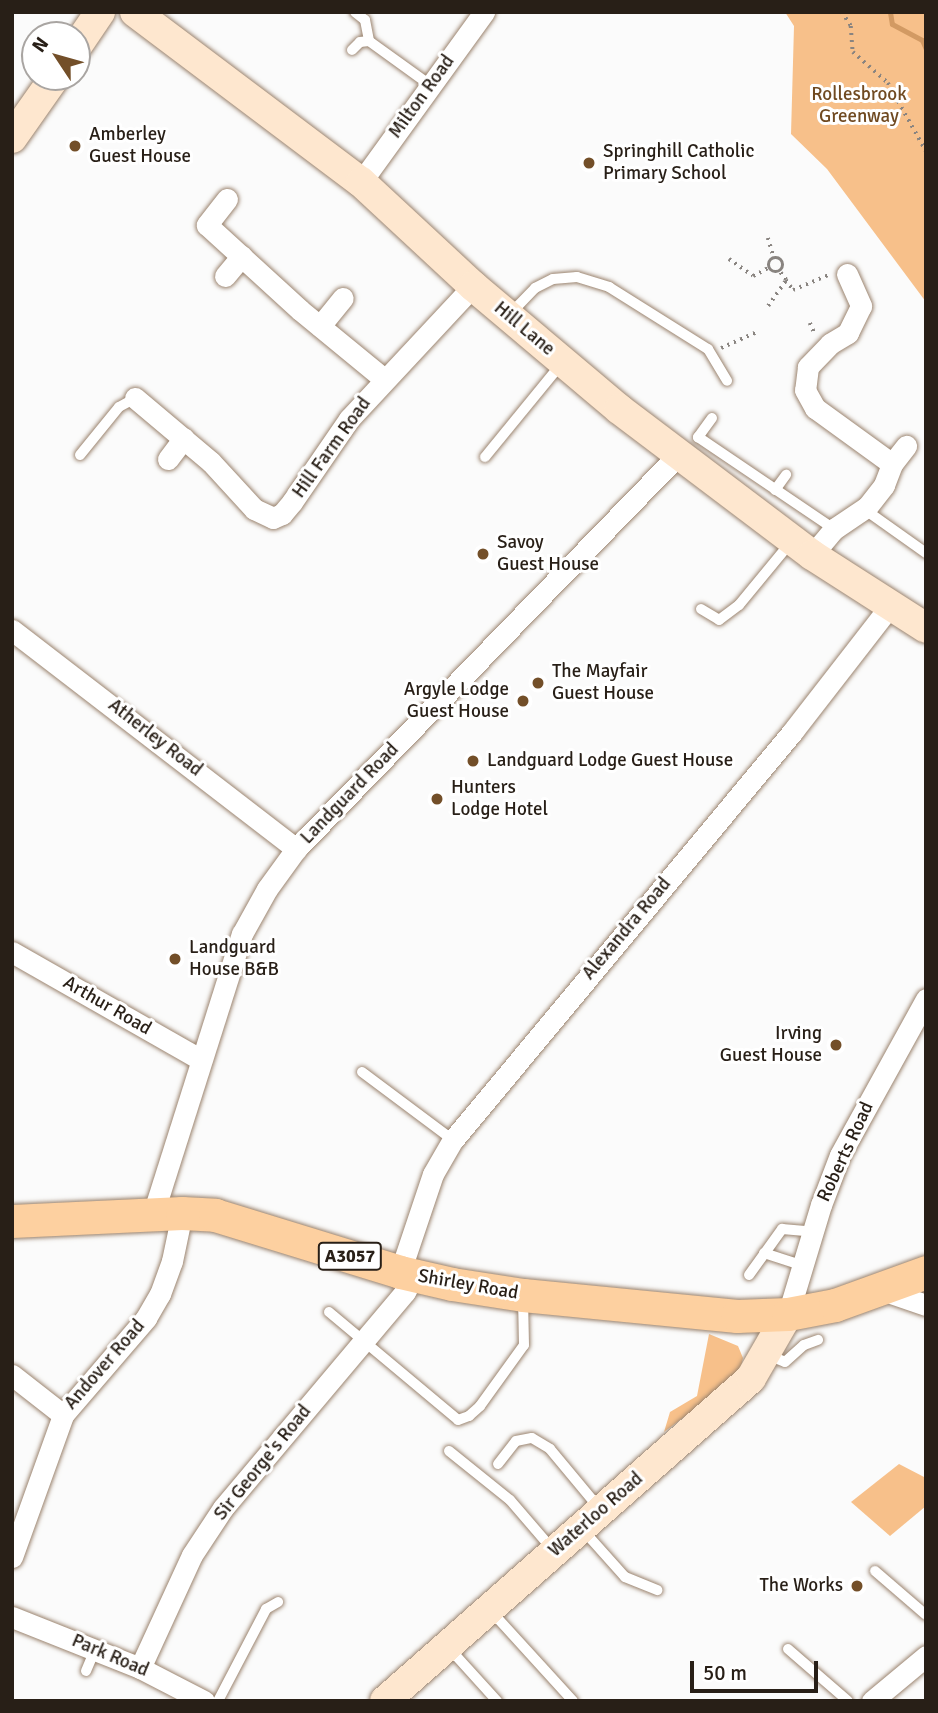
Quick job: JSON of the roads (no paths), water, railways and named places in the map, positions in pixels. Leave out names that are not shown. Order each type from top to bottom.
[{"type":"main road","name":"Shirley Road","points":[[12,1221],[167,1213],[238,1220],[406,1274],[523,1295],[731,1316],[788,1314],[844,1302],[926,1272]]},
{"type":"street","name":"Hill Lane","points":[[135,12],[361,182],[508,316],[678,455],[802,547],[926,628]]},
{"type":"street","name":"Milton Road","points":[[361,182],[484,12]]},
{"type":"street","points":[[12,138],[45,91]]},
{"type":"street","name":"Hill Farm Road","points":[[227,199],[208,225],[320,326],[384,379]]},
{"type":"street","points":[[225,276],[242,256]]},
{"type":"street","points":[[847,274],[861,306],[848,333],[830,344],[808,367],[805,390],[816,408],[892,464]]},
{"type":"street","name":"Hill Farm Road","points":[[135,398],[211,462],[254,509],[273,517],[282,514],[292,502],[349,419],[474,286]]},
{"type":"street","points":[[320,326],[343,298]]},
{"type":"street","points":[[168,459],[184,438]]},
{"type":"street","points":[[802,547],[864,509],[884,485],[892,464],[906,446]]},
{"type":"street","name":"Landguard Road","points":[[167,1213],[201,1060],[242,934],[267,889],[296,849],[678,455]]},
{"type":"street","name":"Alexandra Road","points":[[406,1274],[433,1174],[453,1140],[793,731],[890,606]]},
{"type":"street","name":"Atherley Road","points":[[12,630],[92,688],[296,849]]},
{"type":"street","name":"Arthur Road","points":[[12,952],[201,1060]]},
{"type":"street","name":"Roberts Road","points":[[788,1314],[840,1155],[926,999]]},
{"type":"street","name":"Andover Road","points":[[12,1557],[63,1415],[146,1318],[160,1294],[173,1261],[167,1213]]},
{"type":"street","name":"Sir George's Road","points":[[140,1668],[192,1555],[223,1508],[405,1293],[406,1274]]},
{"type":"street","points":[[882,1290],[926,1304]]},
{"type":"street","name":"Waterloo Road","points":[[385,1701],[751,1378],[788,1314]]},
{"type":"street","points":[[12,1375],[63,1415]]},
{"type":"street","name":"Park Road","points":[[12,1617],[140,1668],[204,1701]]},
{"type":"street","points":[[872,1701],[926,1656]]},
{"type":"lane","points":[[355,12],[365,20],[369,41]]},
{"type":"lane","points":[[352,50],[360,41],[369,41],[430,85]]},
{"type":"lane","points":[[508,316],[536,288],[553,279],[577,277],[609,287],[710,352],[727,381]]},
{"type":"lane","points":[[485,457],[562,362]]},
{"type":"lane","points":[[80,455],[119,407],[135,398]]},
{"type":"lane","points":[[712,418],[698,437],[834,529]]},
{"type":"lane","points":[[775,490],[786,475]]},
{"type":"lane","points":[[864,509],[926,553]]},
{"type":"lane","points":[[701,609],[719,621],[802,547]]},
{"type":"lane","points":[[362,1072],[453,1140]]},
{"type":"lane","points":[[749,1275],[782,1228],[814,1232]]},
{"type":"lane","points":[[764,1253],[804,1266]]},
{"type":"lane","points":[[329,1312],[445,1411],[458,1419],[469,1416],[524,1345],[523,1295]]},
{"type":"lane","points":[[765,1354],[785,1362],[804,1345],[818,1340]]},
{"type":"lane","points":[[498,1464],[516,1441],[532,1438],[550,1449],[625,1577],[657,1590]]},
{"type":"lane","points":[[449,1451],[510,1500],[555,1552]]},
{"type":"lane","points":[[875,1571],[926,1615]]},
{"type":"lane","points":[[218,1701],[266,1609],[278,1602]]},
{"type":"lane","points":[[489,1609],[573,1701]]},
{"type":"lane","points":[[447,1646],[497,1701]]},
{"type":"lane","points":[[788,1649],[848,1701]]},
{"type":"lane","points":[[86,1671],[95,1650]]},
{"type":"waterway","points":[[890,12],[892,24],[922,40],[926,49]]},
{"type":"waterway","points":[[926,65],[926,70]]},
{"type":"place","name":"Amberley Guest House","points":[[75,146]]},
{"type":"place","name":"Springhill Catholic Primary School","points":[[589,163]]},
{"type":"place","name":"Savoy Guest House","points":[[483,554]]},
{"type":"place","name":"The Mayfair Guest House","points":[[538,683]]},
{"type":"place","name":"Argyle Lodge Guest House","points":[[523,701]]},
{"type":"place","name":"Landguard Lodge Guest House","points":[[473,761]]},
{"type":"place","name":"Hunters Lodge Hotel","points":[[437,799]]},
{"type":"place","name":"Landguard House B&B","points":[[175,959]]},
{"type":"place","name":"Irving Guest House","points":[[836,1045]]},
{"type":"place","name":"The Works","points":[[857,1586]]},
{"type":"park label","name":"Rollesbrook Greenway","points":[[859,106]]}]
